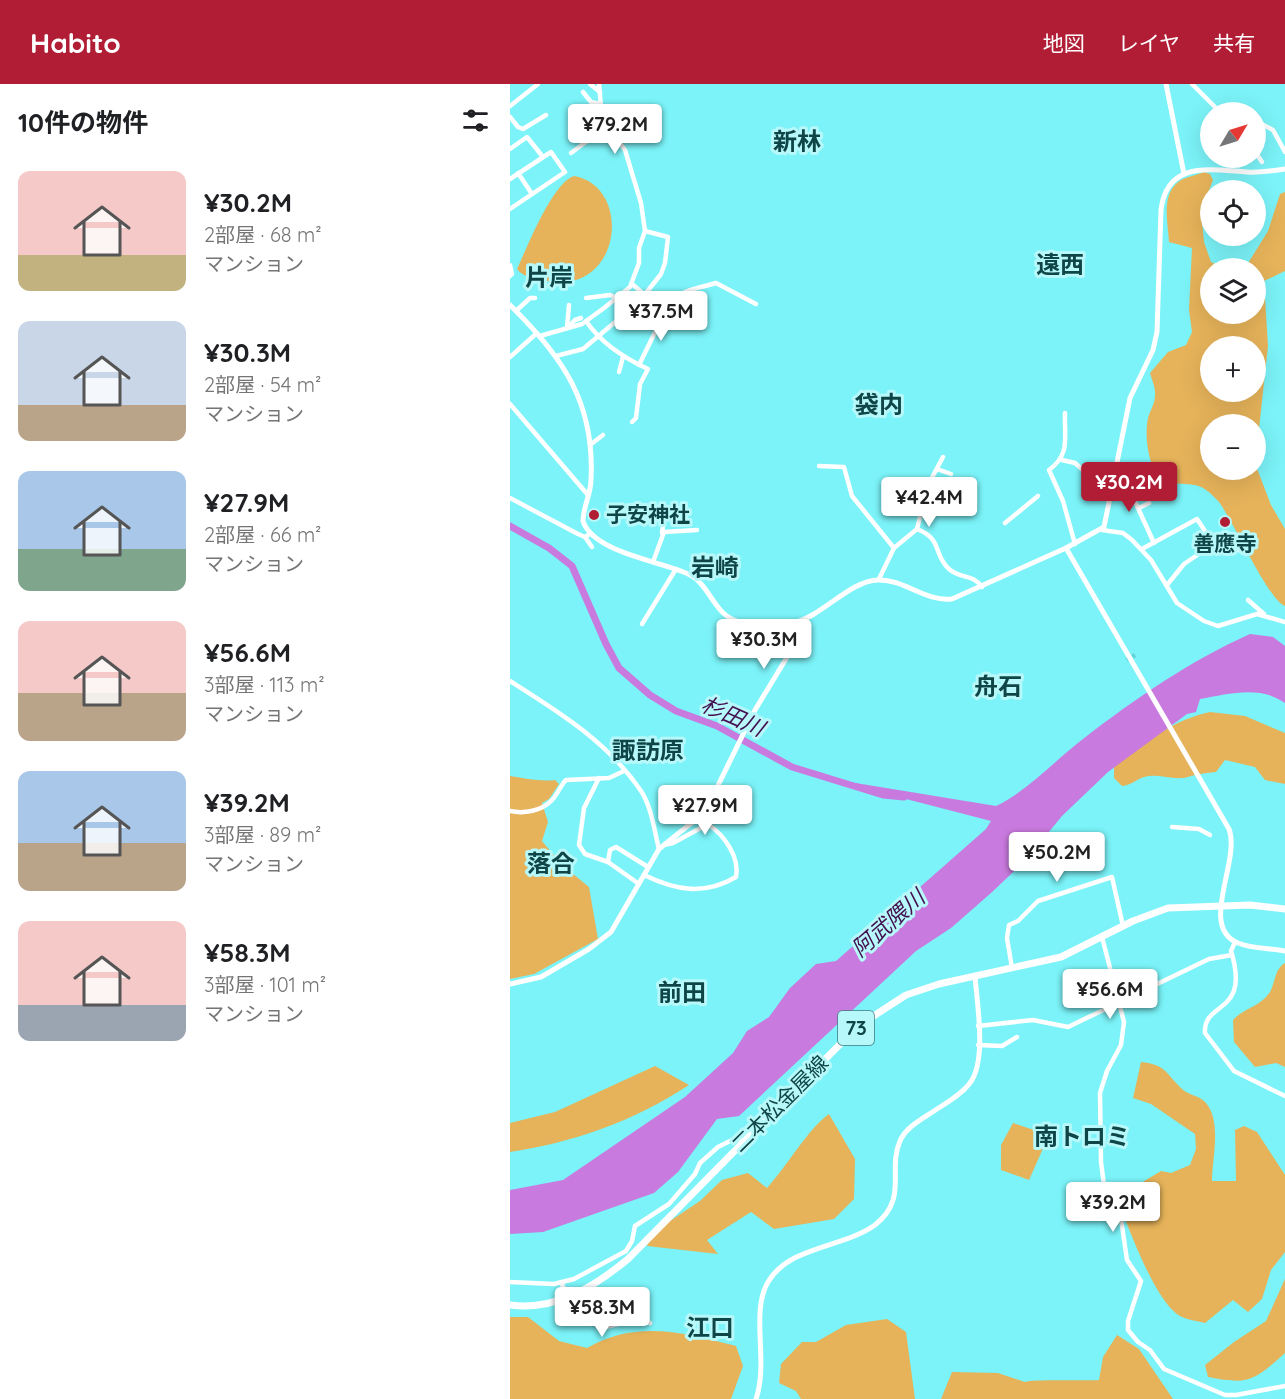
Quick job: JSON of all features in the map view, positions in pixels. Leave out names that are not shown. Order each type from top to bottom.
[{"type":"main road","name":"二本松金屋線","points":[[510,1305],[536,1305],[566,1299],[596,1285],[628,1259],[841,1043],[878,1011],[923,988],[1061,957],[1123,926],[1168,908],[1221,906],[1285,909]]},
{"type":"street","points":[[510,106],[538,84]]},
{"type":"street","points":[[590,84],[600,92]]},
{"type":"street","points":[[510,357],[539,335],[567,328],[583,320],[617,298],[632,284],[645,231],[641,204],[625,150],[612,130],[606,127],[601,115],[599,84]]},
{"type":"street","points":[[1166,84],[1184,174]]},
{"type":"street","points":[[1192,84],[1210,102]]},
{"type":"street","points":[[583,92],[591,102],[601,104]]},
{"type":"street","points":[[510,117],[518,127],[523,129],[546,115]]},
{"type":"street","points":[[1266,126],[1273,130],[1285,152]]},
{"type":"street","points":[[571,153],[606,127]]},
{"type":"street","points":[[510,149],[527,137],[543,157]]},
{"type":"street","points":[[510,179],[551,152],[565,172],[510,210]]},
{"type":"street","points":[[510,498],[621,551],[676,569],[701,581],[721,611],[734,620],[757,625],[793,623],[816,613],[859,585],[879,579],[941,600],[960,597],[1075,544],[1102,530],[1106,524],[1132,391],[1150,356],[1157,332],[1162,200],[1166,191],[1184,174],[1201,168],[1248,172],[1285,169]]},
{"type":"street","points":[[518,173],[532,194]]},
{"type":"street","points":[[556,356],[583,349],[644,295],[665,263],[668,237],[645,231]]},
{"type":"street","points":[[510,265],[512,274],[510,276]]},
{"type":"street","points":[[632,284],[665,312]]},
{"type":"street","points":[[639,365],[665,312],[679,293],[716,284],[756,303]]},
{"type":"street","points":[[586,298],[610,295],[617,298]]},
{"type":"street","points":[[516,311],[530,298],[535,298]]},
{"type":"street","points":[[510,305],[556,356],[582,401],[590,445],[591,478],[583,521],[592,548]]},
{"type":"street","points":[[567,328],[569,305]]},
{"type":"street","points":[[583,320],[623,357],[648,369],[640,384],[636,418],[632,422]]},
{"type":"street","points":[[619,372],[623,357]]},
{"type":"street","points":[[510,404],[588,495]]},
{"type":"street","points":[[1065,414],[1066,444],[1062,460],[1049,470],[1063,501],[1075,544]]},
{"type":"street","points":[[590,445],[603,435]]},
{"type":"street","points":[[879,579],[894,548],[917,529],[922,504],[943,457]]},
{"type":"street","points":[[1062,460],[1075,463],[1092,478],[1114,482]]},
{"type":"street","points":[[819,466],[844,467],[852,496],[894,548]]},
{"type":"street","points":[[1116,468],[1121,471],[1158,543]]},
{"type":"street","points":[[937,469],[951,474]]},
{"type":"street","points":[[1005,523],[1038,496]]},
{"type":"street","points":[[922,504],[943,502]]},
{"type":"street","points":[[1139,508],[1149,503]]},
{"type":"street","points":[[653,562],[662,533],[665,513]]},
{"type":"street","points":[[1142,549],[1158,543],[1197,519],[1213,543]]},
{"type":"street","points":[[917,529],[932,537],[950,570],[960,576],[975,578],[982,587]]},
{"type":"street","points":[[662,533],[675,530],[697,530]]},
{"type":"street","points":[[1102,530],[1123,533],[1142,549],[1179,606],[1215,625],[1264,614]]},
{"type":"street","points":[[1167,585],[1184,564],[1213,543],[1224,539],[1246,554]]},
{"type":"street","points":[[1066,548],[1217,808],[1232,839],[1232,853],[1221,906],[1222,926],[1225,933],[1235,942],[1285,951]]},
{"type":"street","points":[[642,624],[676,569]]},
{"type":"street","points":[[1248,600],[1264,614],[1285,622]]},
{"type":"street","points":[[510,984],[541,977],[598,943],[614,928],[661,847],[705,812],[751,719],[792,649],[793,623]]},
{"type":"street","points":[[510,681],[590,734],[624,771],[641,792],[661,847]]},
{"type":"street","points":[[510,811],[527,812],[541,808],[552,800],[566,780],[609,778],[624,771]]},
{"type":"street","points":[[599,778],[584,808],[579,845],[585,854],[608,862],[639,884]]},
{"type":"street","points":[[644,875],[683,890],[711,888],[736,877],[734,855],[726,841],[708,824],[661,847]]},
{"type":"street","points":[[1172,827],[1199,829],[1210,835]]},
{"type":"street","points":[[608,862],[610,850],[616,847],[648,867]]},
{"type":"street","points":[[1012,969],[1007,938],[1009,925],[1018,921],[1038,901],[1112,877],[1123,926]]},
{"type":"street","points":[[1101,938],[1124,1022],[1120,1045],[1107,1071],[1099,1106],[1104,1185],[1121,1219],[1127,1260],[1141,1281],[1128,1321],[1130,1335],[1150,1350],[1168,1371],[1225,1395],[1285,1386]]},
{"type":"street","points":[[1235,942],[1231,947],[1237,978],[1235,991],[1230,1000],[1209,1019],[1205,1029],[1206,1034],[1234,1071],[1285,1096]]},
{"type":"street","points":[[978,1026],[1020,1019],[1068,1027],[1209,959],[1232,955]]},
{"type":"street","points":[[756,1399],[763,1371],[760,1309],[769,1281],[789,1262],[866,1230],[881,1220],[891,1204],[896,1189],[897,1148],[903,1135],[970,1084],[977,1068],[978,1026],[975,976]]},
{"type":"street","points":[[978,1045],[1002,1046],[1017,1037]]},
{"type":"street","points":[[510,1282],[561,1282],[574,1279],[622,1254],[632,1241],[635,1226],[669,1204],[709,1154],[736,1138],[743,1141]]},
{"type":"street","points":[[561,1282],[565,1291]]},
{"type":"street","points":[[572,1302],[589,1312],[606,1327],[635,1320],[650,1323]]},
{"type":"shaded area","points":[[1204,172],[1210,174],[1213,180],[1200,180],[1200,246],[1205,246],[1210,258],[1200,258],[1200,324],[1266,324],[1266,314],[1268,346],[1266,364],[1266,336],[1200,336],[1200,402],[1262,402],[1261,414],[1200,414],[1200,480],[1261,480],[1271,505],[1285,529],[1285,606],[1260,575],[1219,502],[1201,487],[1162,479],[1153,467],[1148,449],[1147,424],[1155,393],[1150,373],[1168,352],[1186,345],[1192,332],[1189,310],[1192,248],[1169,242],[1167,217],[1170,192],[1181,180]]},
{"type":"shaded area","points":[[574,176],[593,184],[606,200],[612,219],[611,240],[603,259],[589,274],[569,282],[532,278],[519,272],[517,269],[549,203],[566,181]]},
{"type":"shaded area","points":[[1285,192],[1285,271],[1266,280],[1266,258],[1251,258],[1259,246],[1266,246],[1266,234],[1280,194]]},
{"type":"shaded area","points":[[1210,712],[1245,716],[1285,733],[1285,784],[1265,780],[1255,767],[1225,760],[1216,772],[1183,778],[1149,776],[1122,786],[1114,778],[1114,767],[1147,741],[1184,720]]},
{"type":"shaded area","points":[[510,776],[555,780],[559,784],[549,799],[542,803],[548,822],[542,841],[562,865],[589,887],[598,939],[534,974],[510,979]]},
{"type":"shaded area","points":[[1285,963],[1285,1067],[1276,1063],[1255,1067],[1234,1042],[1233,1020],[1266,997],[1279,969]]},
{"type":"shaded area","points":[[1141,1062],[1161,1068],[1185,1091],[1204,1101],[1211,1111],[1215,1130],[1212,1181],[1236,1181],[1235,1130],[1244,1126],[1257,1132],[1285,1175],[1285,1252],[1271,1270],[1262,1299],[1248,1312],[1233,1300],[1205,1323],[1182,1317],[1172,1310],[1163,1298],[1137,1248],[1119,1204],[1131,1189],[1161,1171],[1171,1173],[1190,1165],[1196,1149],[1195,1134],[1151,1104],[1133,1098]]},
{"type":"shaded area","points":[[655,1066],[689,1085],[647,1109],[603,1128],[558,1142],[510,1152],[510,1123],[555,1112]]},
{"type":"shaded area","points":[[829,1114],[855,1159],[854,1199],[834,1219],[774,1229],[751,1212],[707,1240],[718,1254],[647,1246],[652,1233],[700,1201],[722,1180],[748,1173],[767,1188],[805,1138]]},
{"type":"shaded area","points":[[1013,1123],[1049,1135],[1029,1180],[1001,1170],[1001,1145]]},
{"type":"shaded area","points":[[1285,1279],[1285,1353],[1266,1370],[1250,1378],[1233,1381],[1208,1377],[1205,1365],[1266,1321]]},
{"type":"shaded area","points":[[510,1317],[528,1317],[559,1341],[587,1348],[624,1334],[643,1331],[680,1333],[736,1346],[743,1366],[731,1399],[510,1399]]},
{"type":"shaded area","points":[[887,1319],[906,1332],[915,1399],[801,1399],[796,1391],[779,1383],[781,1364],[802,1342],[816,1342],[846,1325]]},
{"type":"shaded area","points":[[1117,1335],[1139,1349],[1173,1399],[941,1399],[952,1372],[998,1373],[1025,1382],[1099,1380],[1103,1357]]},
{"type":"water","name":"阿武隈川","points":[[1250,634],[1273,637],[1285,646],[1285,703],[1265,694],[1244,692],[1200,699],[1196,712],[1187,714],[1108,772],[1062,816],[1025,861],[991,893],[951,928],[916,951],[739,1116],[717,1119],[678,1172],[654,1193],[543,1232],[510,1234],[510,1190],[563,1180],[685,1097],[733,1053],[747,1031],[769,1017],[790,988],[816,964],[836,961],[986,829],[991,821],[825,778],[996,806],[1019,792],[1083,739],[1143,695],[1206,656]]},
{"type":"waterway","name":"杉田川","points":[[510,526],[549,548],[572,566],[619,668],[650,695],[676,711],[717,726],[792,767],[883,795],[904,797]]},
{"type":"tunnel","points":[[1127,660],[1135,655]]},
{"type":"place","name":"子安神社","points":[[594,515]]},
{"type":"place","name":"善應寺","points":[[1225,522]]},
{"type":"district","name":"新林","points":[[797,142]]},
{"type":"district","name":"遠西","points":[[1060,265]]},
{"type":"district","name":"片岸","points":[[549,278]]},
{"type":"district","name":"袋内","points":[[879,405]]},
{"type":"district","name":"岩崎","points":[[715,568]]},
{"type":"district","name":"舟石","points":[[998,687]]},
{"type":"district","name":"諏訪原","points":[[648,751]]},
{"type":"district","name":"落合","points":[[551,864]]},
{"type":"district","name":"前田","points":[[682,993]]},
{"type":"district","name":"南トロミ","points":[[1082,1137]]},
{"type":"district","name":"江口","points":[[710,1328]]}]
